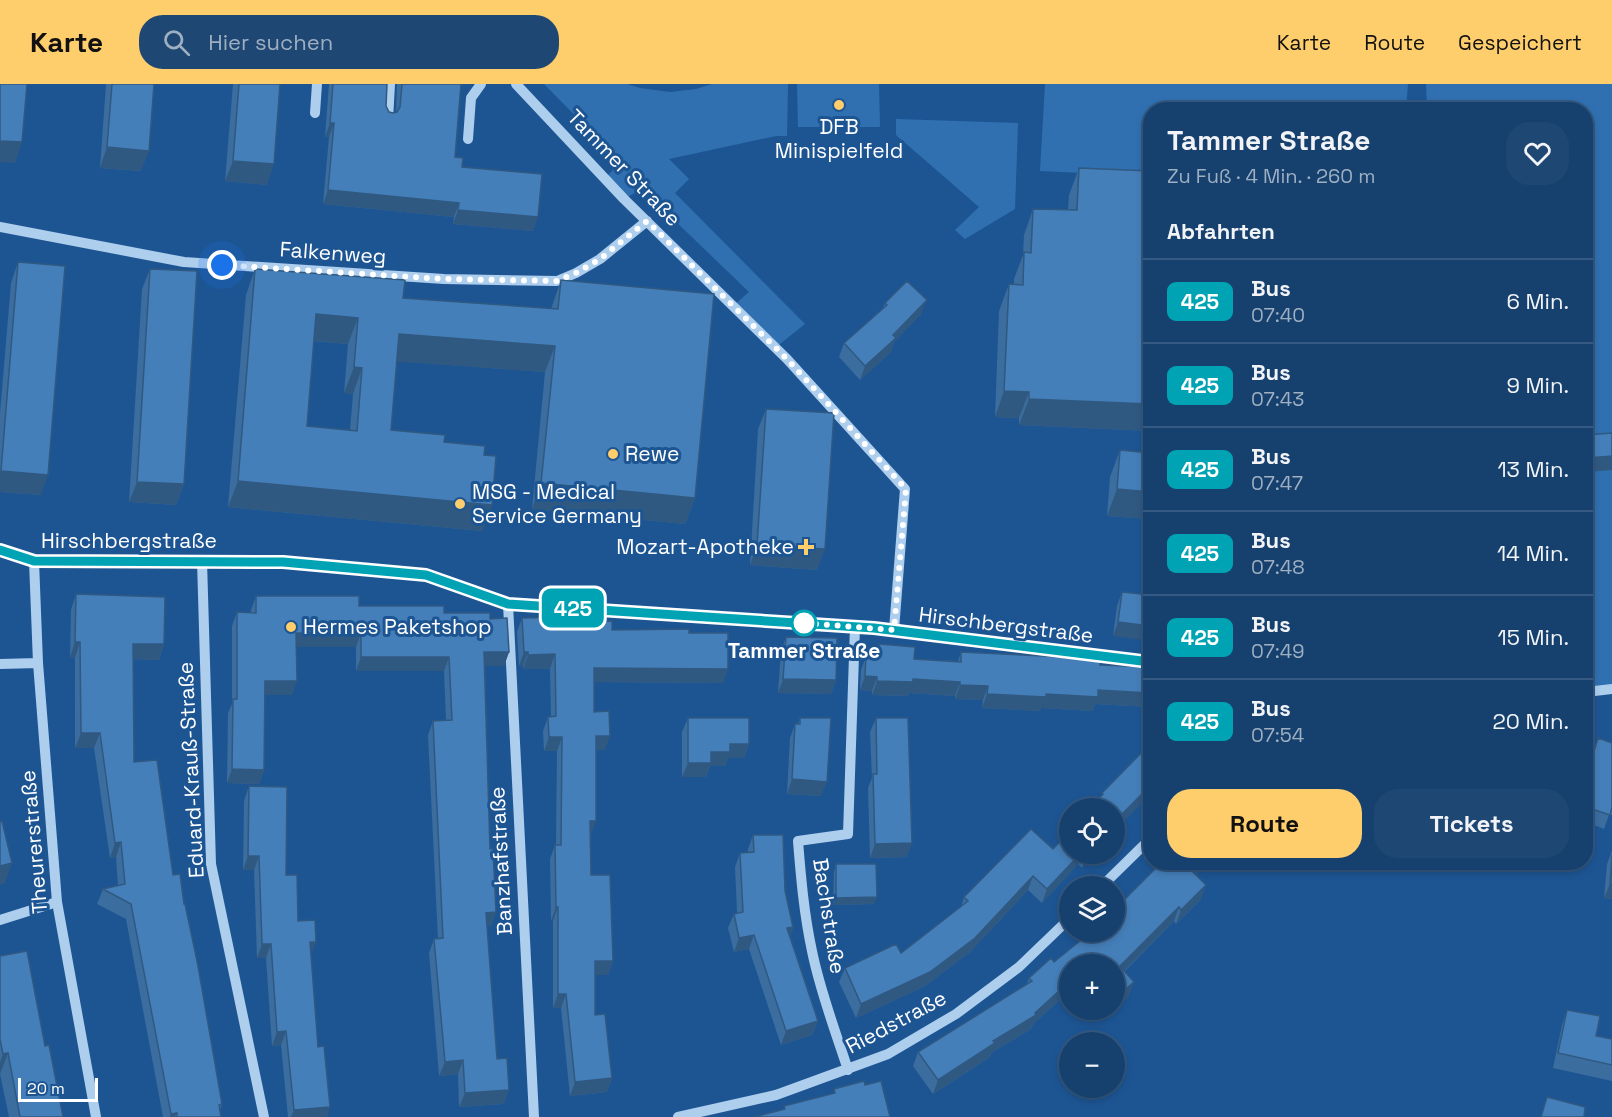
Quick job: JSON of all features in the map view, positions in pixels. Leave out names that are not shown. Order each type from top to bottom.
[{"type":"street","points":[[315,113],[317,84]]},
{"type":"street","points":[[388,120],[390,84]]},
{"type":"street","points":[[468,139],[471,98],[481,84]]},
{"type":"street","name":"Tammer Straße","points":[[516,84],[624,199],[787,359],[906,489],[894,630]]},
{"type":"street","name":"Falkenweg","points":[[0,226],[184,262],[444,279],[557,281],[600,259],[647,221]]},
{"type":"street","name":"Hirschbergstraße","points":[[0,550],[34,561],[283,562],[426,575],[508,604],[855,626],[1143,661]]},
{"type":"street","name":"Theurerstraße","points":[[34,561],[38,663],[57,902],[96,1117]]},
{"type":"street","name":"Eduard-Krauß-Straße","points":[[202,561],[211,864],[264,1117]]},
{"type":"street","name":"Banzhafstraße","points":[[508,604],[534,1117]]},
{"type":"street","name":"Bachstraße","points":[[848,1070],[825,1002],[812,951],[802,898],[798,841],[848,834],[855,626]]},
{"type":"street","points":[[0,664],[38,663]]},
{"type":"street","points":[[1593,691],[1612,689]]},
{"type":"street","points":[[1112,876],[1143,846]]},
{"type":"street","points":[[0,920],[57,902]]},
{"type":"street","name":"Riedstraße","points":[[678,1117],[776,1095],[888,1054],[956,1014],[1019,967],[1059,929]]},
{"type":"shaded area","points":[[544,84],[627,84],[670,92],[696,89],[712,84],[788,84],[787,136],[776,136],[669,159],[689,179],[675,193],[805,324],[775,348],[732,307],[749,292],[642,189],[624,199],[605,178],[621,162]]},
{"type":"shaded area","name":"DFB Minispielfeld","points":[[797,84],[879,84],[880,127],[798,127]]},
{"type":"shaded area","points":[[1045,84],[1408,84],[1407,102],[1143,102],[1143,176],[1040,171]]},
{"type":"shaded area","points":[[1426,84],[1612,84],[1612,689],[1593,691],[1593,102],[1427,102]]},
{"type":"shaded area","points":[[896,119],[1018,123],[1015,209],[965,239],[955,230],[979,207],[896,135]]},
{"type":"building","points":[[0,84],[27,84],[22,142],[0,141]]},
{"type":"building","points":[[112,84],[154,84],[149,151],[107,147]]},
{"type":"building","points":[[239,84],[280,84],[274,164],[233,161]]},
{"type":"building","points":[[333,84],[387,84],[386,106],[389,112],[393,113],[397,112],[400,107],[402,84],[461,84],[455,157],[463,158],[462,167],[542,174],[538,217],[458,210],[459,203],[328,190],[334,123],[330,123]]},
{"type":"building","points":[[1079,168],[1143,171],[1143,404],[1029,399],[1029,392],[1004,391],[1009,284],[1023,285],[1024,252],[1031,253],[1033,209],[1077,210]]},
{"type":"building","points":[[18,262],[65,266],[48,475],[1,471]]},
{"type":"building","points":[[150,269],[197,271],[184,484],[137,482]]},
{"type":"building","points":[[255,269],[405,280],[403,298],[558,309],[561,280],[714,294],[695,498],[541,483],[555,346],[399,334],[391,430],[445,435],[444,442],[485,446],[484,455],[496,456],[492,505],[238,481]],"holes":[[[316,314],[358,318],[354,367],[362,368],[357,431],[307,426]]]},
{"type":"building","points":[[907,281],[927,300],[893,335],[896,338],[865,366],[844,343],[887,305],[885,303]]},
{"type":"building","points":[[766,409],[834,413],[825,549],[757,545]]},
{"type":"building","points":[[1612,433],[1612,456],[1593,458],[1593,434]]},
{"type":"building","points":[[1120,450],[1143,452],[1143,491],[1117,489]]},
{"type":"building","points":[[1122,592],[1143,594],[1143,625],[1118,622]]},
{"type":"building","points":[[76,594],[165,597],[164,644],[133,644],[134,762],[157,760],[173,875],[180,874],[222,1104],[219,1105],[221,1117],[177,1117],[177,1113],[171,1114],[131,904],[103,889],[125,884],[121,842],[115,843],[100,733],[81,733],[80,642],[75,642]]},
{"type":"building","points":[[256,596],[359,596],[359,606],[444,606],[444,613],[490,613],[490,619],[507,618],[509,652],[484,652],[490,849],[493,849],[496,912],[486,913],[497,1059],[507,1058],[509,1090],[465,1093],[463,1060],[445,1062],[434,939],[443,938],[433,721],[452,720],[449,657],[361,657],[361,633],[296,633],[297,681],[265,681],[264,770],[232,769],[233,699],[237,699],[237,612],[256,613]]},
{"type":"building","points":[[569,617],[569,622],[612,621],[612,630],[689,629],[689,633],[728,633],[728,669],[594,668],[594,712],[609,711],[610,736],[596,736],[596,821],[590,821],[591,875],[610,875],[613,961],[595,961],[595,1015],[605,1014],[612,1078],[575,1082],[566,994],[558,994],[555,845],[561,845],[562,737],[549,737],[548,717],[556,716],[555,654],[528,655],[528,652],[524,652],[522,618]]},
{"type":"building","points":[[786,637],[837,638],[836,680],[783,679]]},
{"type":"building","points":[[879,644],[915,647],[914,659],[961,662],[961,652],[1064,657],[1064,654],[1100,656],[1100,665],[1143,667],[1143,693],[1098,690],[1098,697],[1046,694],[1046,697],[987,694],[988,686],[960,685],[960,682],[913,679],[913,682],[877,681],[877,677],[865,676],[866,656],[879,657]]},
{"type":"building","points":[[688,718],[749,718],[749,744],[730,744],[730,752],[711,752],[711,763],[688,763]]},
{"type":"building","points":[[800,718],[831,718],[827,782],[792,779],[795,724],[800,724]]},
{"type":"building","points":[[876,718],[908,718],[912,843],[875,844],[873,774],[877,774]]},
{"type":"building","points":[[1598,738],[1612,743],[1610,815],[1593,809],[1593,754]]},
{"type":"building","points":[[1143,751],[1143,793],[1125,811],[1125,798],[1099,798]]},
{"type":"building","points":[[249,786],[287,787],[286,875],[297,875],[298,921],[315,920],[316,942],[310,942],[318,1047],[324,1046],[330,1107],[294,1110],[286,1031],[277,1032],[271,944],[262,944],[259,856],[248,856]]},
{"type":"building","points":[[2,821],[12,863],[0,866],[0,822]]},
{"type":"building","points":[[1031,829],[1053,849],[1059,843],[1059,864],[1071,864],[1047,889],[1033,876],[975,938],[930,972],[861,1004],[845,968],[896,944],[901,953],[968,901],[964,897]]},
{"type":"building","points":[[753,835],[783,835],[785,891],[793,927],[787,928],[818,1021],[786,1031],[754,935],[739,938],[734,914],[743,912],[740,853],[754,852]]},
{"type":"building","points":[[1612,855],[1612,884],[1610,884]]},
{"type":"building","points":[[836,864],[876,864],[877,897],[836,898]]},
{"type":"building","points":[[1154,870],[1193,870],[1206,885],[1181,910],[1179,907],[1125,961],[1125,954],[1064,954],[1079,942],[1125,942],[1125,899]]},
{"type":"building","points":[[27,951],[45,1046],[49,1045],[63,1117],[20,1117],[8,1053],[3,1054],[0,1039],[0,956]]},
{"type":"building","points":[[1051,958],[1054,962],[1059,958],[1059,991],[1035,1013],[1036,1015],[993,1041],[995,1043],[938,1080],[918,1052],[1032,981],[1029,978]]},
{"type":"building","points":[[1125,972],[1134,982],[1125,990]]},
{"type":"building","points":[[1567,1010],[1600,1016],[1596,1036],[1612,1039],[1612,1065],[1558,1053]]},
{"type":"building","points":[[864,1081],[865,1085],[881,1081],[890,1117],[754,1117],[785,1109],[784,1106],[835,1093],[834,1089]]},
{"type":"building","points":[[1547,1097],[1585,1107],[1584,1117],[1541,1117]]},
{"type":"bus line","name":"425","points":[[0,550],[34,561],[283,562],[426,575],[508,604],[830,624],[933,634],[1143,662]]},
{"type":"place","name":"DFB Minispielfeld","points":[[839,105]]},
{"type":"place","name":"Rewe","points":[[613,454]]},
{"type":"place","name":"MSG - Medical Service Germany","points":[[460,504]]},
{"type":"place","name":"Mozart-Apotheke","points":[[806,547]]},
{"type":"place","name":"Tammer Straße","points":[[804,623]]},
{"type":"place","name":"Hermes Paketshop","points":[[291,627]]},
{"type":"route","points":[[222,265],[444,279],[557,281],[600,259],[647,221],[787,359],[906,489],[894,630],[804,623]]}]
